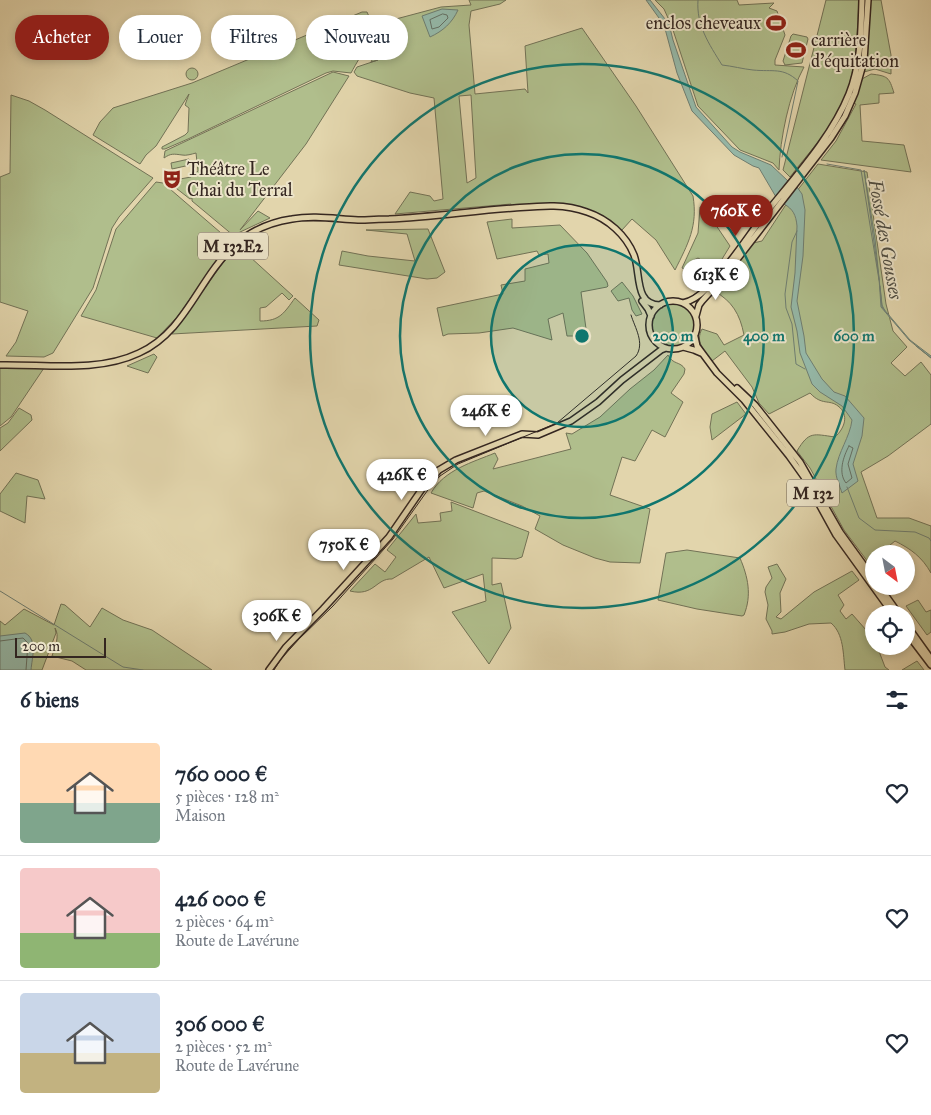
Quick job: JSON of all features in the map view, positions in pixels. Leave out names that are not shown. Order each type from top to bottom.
[{"type":"main road","points":[[795,180],[830,130],[848,96],[860,48],[862,0]]},
{"type":"main road","points":[[696,316],[702,301],[722,279],[778,202],[841,123],[856,93],[864,61],[868,0]]},
{"type":"main road","points":[[683,302],[689,306],[696,316],[698,327],[695,337],[683,347],[666,348],[658,343],[650,331],[651,316],[660,305],[671,301],[683,302],[693,300],[707,288],[778,202]]},
{"type":"main road","name":"M 132E2","points":[[0,365],[107,363],[125,359],[151,346],[174,326],[221,258],[229,250],[242,239],[263,227],[292,218],[393,219],[532,206],[571,207],[600,218],[621,234],[635,257],[641,299],[651,316]]},
{"type":"main road","name":"M 132E2","points":[[640,286],[643,297],[648,303],[660,305]]},
{"type":"main road","name":"M 132","points":[[695,337],[696,344],[705,358],[744,400],[790,456],[804,476],[836,535],[887,605]]},
{"type":"main road","points":[[646,362],[653,354],[658,343]]},
{"type":"main road","name":"M 132","points":[[683,347],[694,350],[705,358]]},
{"type":"main road","points":[[269,670],[283,650],[389,537],[436,472],[456,460],[522,434],[538,435],[565,424],[589,409],[661,350],[666,348]]},
{"type":"main road","name":"M 132","points":[[724,379],[755,404],[791,450],[809,476],[840,532],[865,567]]},
{"type":"main road","points":[[915,637],[931,659]]},
{"type":"main road","points":[[915,644],[931,665]]},
{"type":"green space","points":[[469,0],[506,0],[500,4],[471,11],[469,25],[475,94],[525,89],[528,93],[525,46],[582,28],[636,106],[693,196],[693,226],[688,243],[675,270],[656,240],[632,219],[622,230],[618,231],[605,220],[566,206],[511,208],[511,204],[395,214],[410,192],[430,196],[434,201],[443,199],[434,98],[410,93],[357,76],[354,72],[357,67],[378,60],[408,60],[408,16],[441,7],[471,5]],"holes":[[[471,95],[476,178],[467,183],[459,96]]]},
{"type":"green space","points":[[655,0],[737,0],[739,5],[774,3],[769,8],[777,11],[785,35],[775,60],[775,65],[804,67],[794,90],[786,117],[779,170],[773,163],[740,150],[698,106],[672,27],[664,9]]},
{"type":"green space","points":[[826,0],[859,0],[854,65],[848,90],[838,112],[819,141],[790,177],[783,170]]},
{"type":"green space","points":[[869,0],[881,0],[891,55],[891,74],[875,69],[864,72],[867,54]]},
{"type":"green space","points":[[367,12],[368,15],[355,15]]},
{"type":"green space","name":"carrière d'équitation","points":[[793,34],[807,37],[808,39],[802,63],[785,65],[783,61]]},
{"type":"green space","points":[[306,35],[306,60],[358,60],[351,73],[333,71],[326,73],[188,139],[162,149],[162,147],[188,132],[189,108],[185,105],[189,94],[156,146],[140,164],[93,135],[100,122],[113,108],[192,83],[247,60],[296,60],[296,40]]},
{"type":"green space","points":[[190,68],[194,68],[198,74],[194,80],[190,80],[186,76],[186,72]]},
{"type":"green space","points":[[333,72],[349,76],[306,144],[240,230],[258,211],[270,218],[234,236],[192,201],[192,198],[190,199],[172,185],[181,182],[180,179],[191,177],[198,171],[196,153],[185,155],[173,154],[164,158],[165,151]]},
{"type":"green space","points":[[871,74],[887,78],[894,93],[879,94],[879,103],[860,105],[862,141],[904,145],[911,172],[821,160],[836,141],[856,104],[853,103],[862,79]]},
{"type":"green space","points":[[11,95],[29,101],[45,110],[153,178],[119,217],[112,228],[93,288],[53,353],[44,357],[6,356],[16,342],[28,311],[0,302],[0,177],[10,173]]},
{"type":"green space","points":[[189,159],[190,165],[172,169],[171,163]]},
{"type":"green space","points":[[818,164],[867,172],[886,304],[893,331],[907,347],[891,363],[905,376],[921,362],[931,375],[931,424],[888,456],[861,472],[877,518],[909,518],[931,526],[931,573],[924,562],[915,553],[915,545],[902,545],[895,541],[890,545],[865,545],[865,558],[844,530],[810,468],[797,451],[805,440],[812,435],[835,437],[841,430],[845,418],[838,406],[818,400],[810,393],[769,414],[759,403],[752,387],[725,351],[712,361],[700,342],[699,338],[702,329],[717,334],[724,345],[744,335],[734,309],[726,299],[714,291],[753,243],[762,241],[785,206]]},
{"type":"green space","points":[[156,182],[163,183],[228,239],[229,243],[178,316],[157,338],[81,316],[96,290],[116,229]]},
{"type":"green space","points":[[703,206],[730,246],[716,269],[698,258],[694,260],[689,271],[682,268],[698,233],[700,207]]},
{"type":"green space","points":[[512,219],[512,228],[560,225],[587,253],[607,282],[607,287],[581,292],[587,336],[567,336],[563,313],[548,319],[552,340],[513,328],[443,336],[437,308],[503,294],[501,285],[525,281],[525,269],[549,263],[548,254],[539,255],[537,251],[497,259],[487,222]]},
{"type":"green space","points":[[428,229],[445,272],[437,278],[427,279],[339,265],[342,251],[415,261],[407,234],[366,230]]},
{"type":"green space","points":[[238,246],[293,296],[289,300],[282,293],[266,307],[260,308],[260,321],[277,318],[295,298],[319,320],[317,326],[172,334],[222,264]]},
{"type":"green space","points":[[622,282],[633,296],[642,314],[636,316],[632,310],[629,298],[618,301],[611,291]]},
{"type":"green space","points":[[677,303],[689,309],[694,316],[694,334],[689,341],[682,346],[669,347],[657,341],[652,334],[651,321],[657,309],[664,304]]},
{"type":"green space","points":[[154,354],[157,357],[148,373],[127,366]]},
{"type":"green space","points":[[668,355],[685,369],[684,374],[671,393],[683,402],[665,437],[652,430],[635,461],[622,457],[610,495],[650,509],[640,563],[610,562],[563,545],[535,529],[540,516],[522,506],[484,491],[477,493],[473,508],[431,493],[443,478],[451,473],[495,453],[498,459],[493,469],[571,449],[566,433],[572,434],[600,417],[654,370]]},
{"type":"green space","points":[[0,368],[44,368],[11,417],[0,426]]},
{"type":"green space","points":[[737,402],[746,414],[712,440],[710,427],[712,414]]},
{"type":"green space","points":[[19,408],[31,415],[32,420],[0,451],[0,428],[8,423]]},
{"type":"green space","points":[[16,473],[38,480],[45,499],[27,496],[25,523],[0,511],[0,494]]},
{"type":"green space","points":[[451,502],[529,532],[522,557],[516,559],[492,558],[492,585],[501,583],[511,628],[489,664],[452,612],[486,601],[483,574],[444,588],[429,557],[392,579],[382,581],[370,590],[364,592],[350,591],[375,564],[385,572],[396,557],[387,550],[416,514],[418,523],[441,521],[440,513],[452,511]]},
{"type":"green space","points":[[687,550],[740,558],[748,586],[748,600],[744,615],[697,609],[658,600],[666,553]]},
{"type":"green space","points":[[777,564],[786,579],[780,593],[781,612],[776,617],[781,619],[814,592],[852,571],[859,580],[838,595],[844,605],[840,611],[846,619],[852,614],[865,629],[865,655],[880,655],[885,667],[889,670],[845,670],[841,638],[831,623],[809,624],[772,634],[766,619],[768,605],[765,592],[772,578],[768,567]]},
{"type":"green space","points":[[918,600],[926,612],[931,610],[931,632],[927,635],[915,618],[915,605],[908,605]]},
{"type":"green space","points":[[61,604],[65,605],[90,627],[102,608],[123,620],[152,630],[212,670],[86,670],[72,661],[52,656],[57,638],[56,631],[55,628],[56,633],[42,670],[0,670],[0,621],[5,625],[24,609],[54,625]]},
{"type":"green space","points":[[917,661],[924,670],[902,670]]},
{"type":"water","points":[[646,0],[650,0],[669,24],[696,107],[732,147],[771,165],[788,181],[776,197],[759,168],[734,155],[692,111],[677,73],[664,25]]},
{"type":"water","points":[[442,9],[458,10],[447,26],[430,37],[422,16]]},
{"type":"water","points":[[864,170],[875,239],[882,307],[910,340],[931,356],[931,358],[909,340],[881,307],[879,278]]},
{"type":"water","points":[[797,187],[802,194],[805,210],[803,256],[797,301],[806,353],[822,379],[834,392],[845,396],[864,418],[862,436],[853,464],[858,481],[842,493],[836,469],[852,420],[842,406],[820,392],[812,384],[800,353],[791,307],[797,226],[794,213],[784,204]]},
{"type":"water","points":[[25,633],[32,640],[33,644],[31,670],[0,670],[0,636]]},
{"type":"waterway","name":"Fossé des Gousses","points":[[698,0],[701,26],[722,65],[782,72],[798,81],[782,157]]},
{"type":"waterway","name":"Fossé des Gousses","points":[[827,164],[861,170],[879,280]]},
{"type":"waterway","points":[[797,231],[792,242],[785,294],[786,308],[792,324],[796,364],[805,369]]},
{"type":"waterway","name":"Fossé des Gousses","points":[[880,286],[882,305],[885,311]]},
{"type":"waterway","name":"Fossé des Gousses","points":[[916,346],[931,358]]},
{"type":"waterway","points":[[847,487],[859,518],[875,530],[915,532],[929,538],[931,541]]},
{"type":"waterway","points":[[0,591],[123,667],[143,670]]},
{"type":"tram line","points":[[274,670],[299,639],[333,606],[393,539],[440,476],[458,464],[557,423],[636,356],[640,346],[637,330],[631,315]]},
{"type":"place","name":"enclos cheveaux","points":[[776,23]]},
{"type":"place","name":"carrière d'équitation","points":[[796,50]]},
{"type":"place","name":"Théâtre Le Chai du Terral","points":[[172,179]]}]
